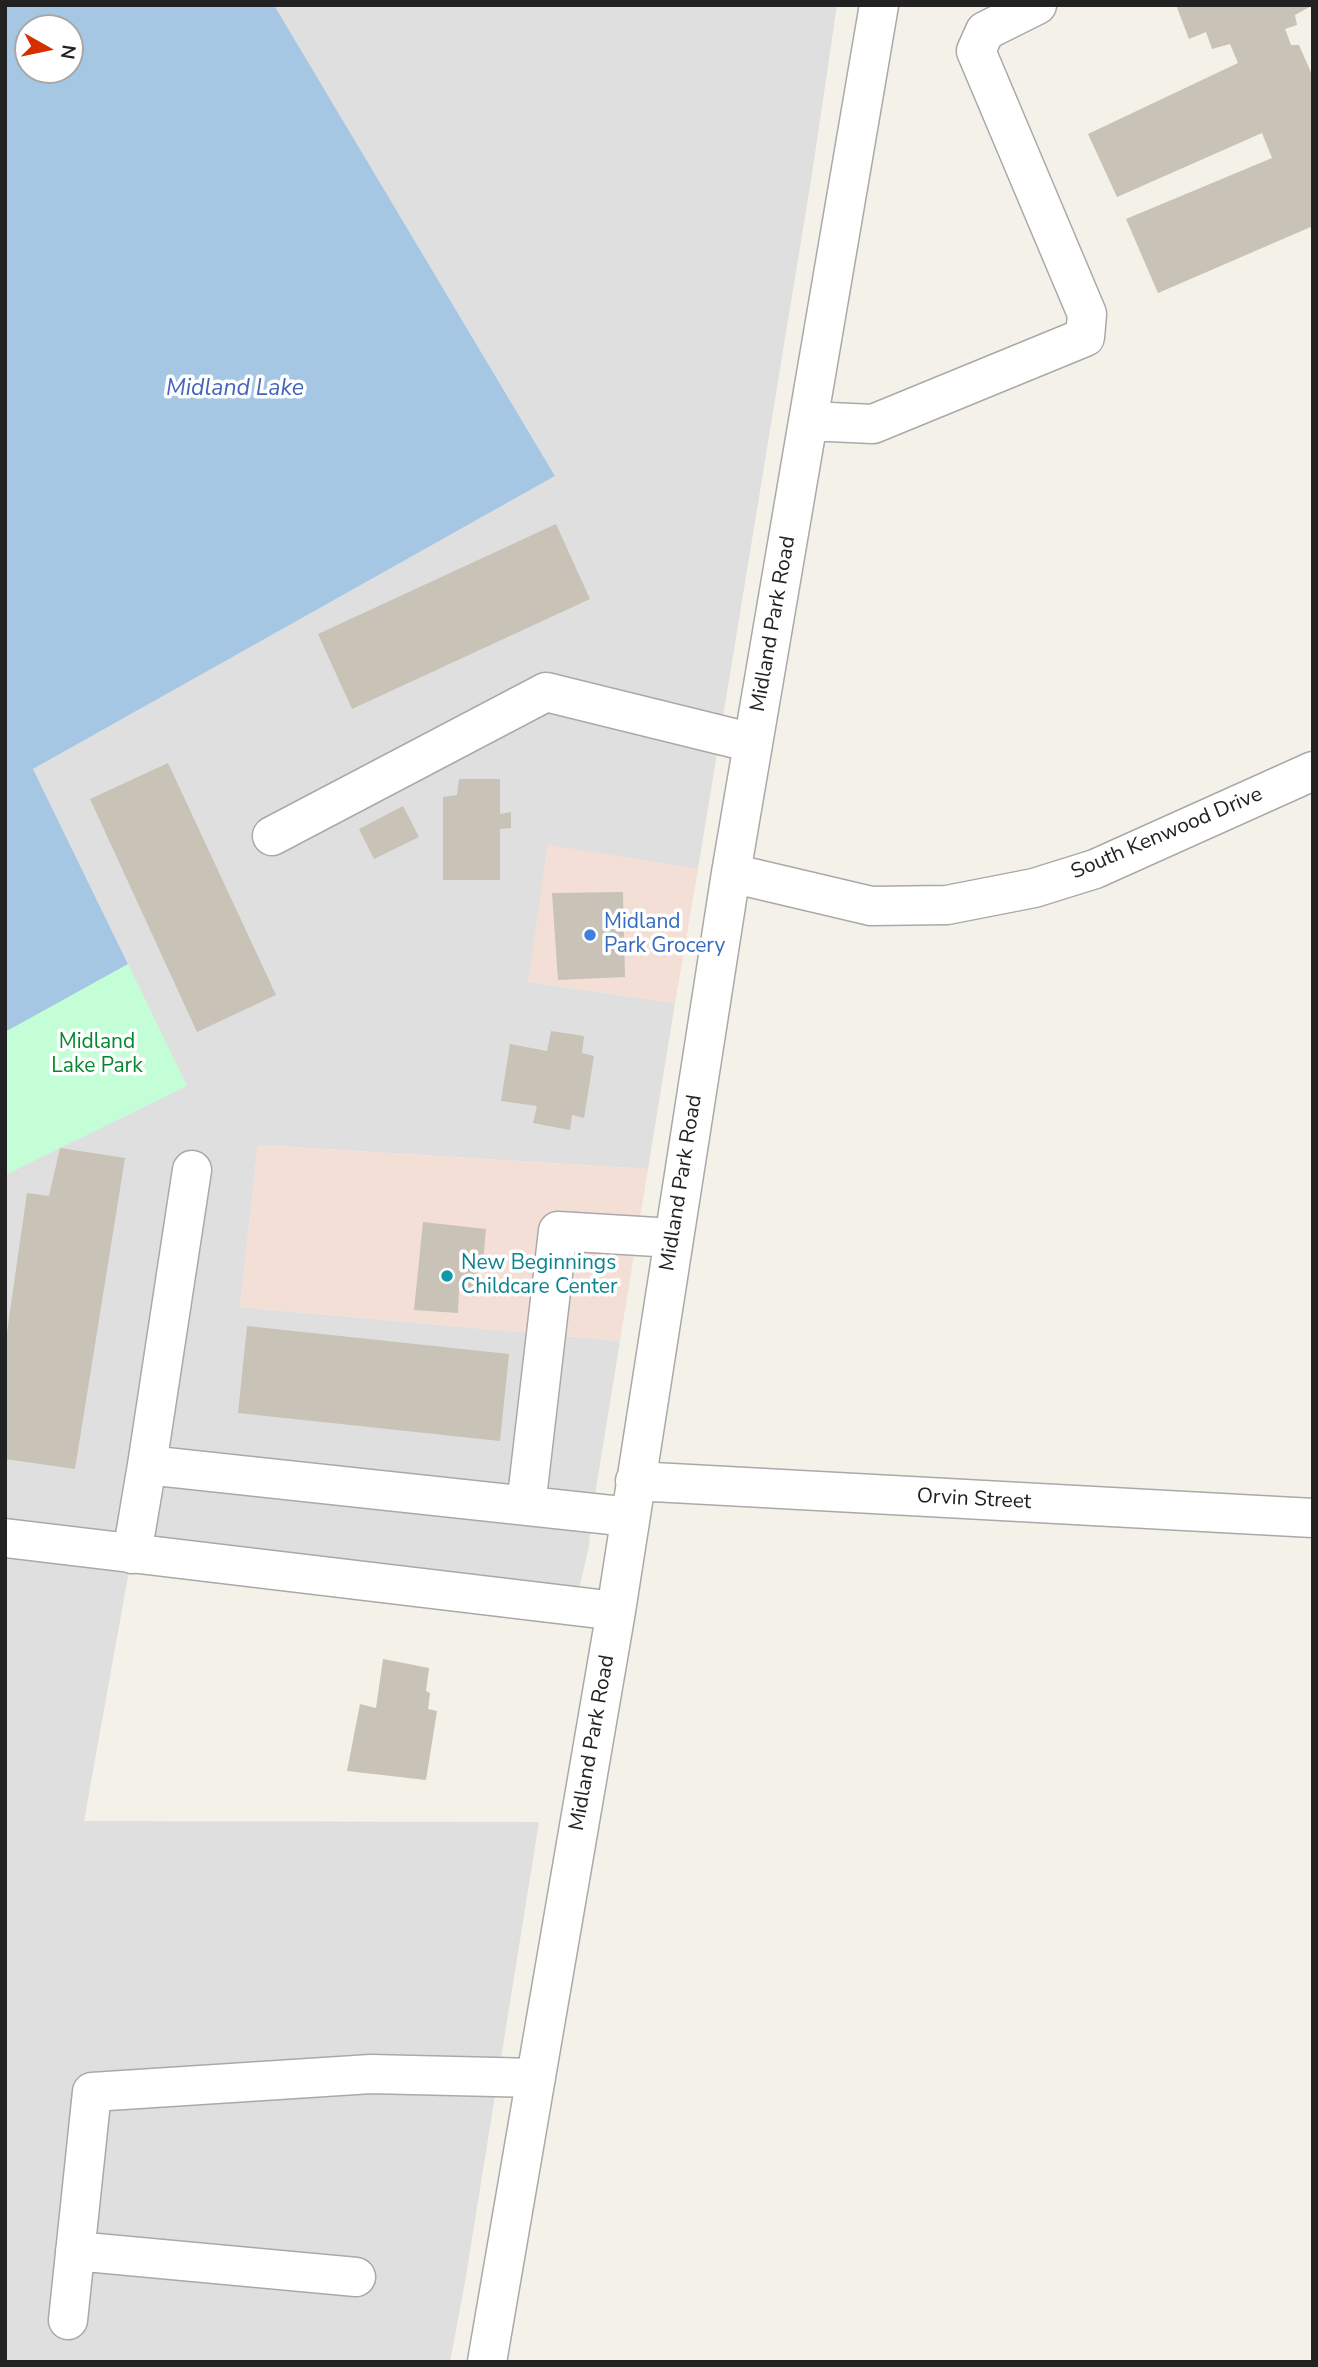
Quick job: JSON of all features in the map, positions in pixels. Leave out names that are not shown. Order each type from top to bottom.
[{"type":"street","name":"Midland Park Road","points":[[488,2362],[616,1611],[731,873],[879,5]]},
{"type":"street","points":[[808,421],[873,424],[1085,337],[1087,314],[976,51],[985,32],[1037,5]]},
{"type":"street","points":[[272,836],[546,692],[753,743]]},
{"type":"street","name":"South Kenwood Drive","points":[[731,873],[871,906],[947,905],[1034,888],[1095,869],[1313,771]]},
{"type":"street","points":[[132,1554],[192,1170]]},
{"type":"street","points":[[526,1506],[558,1231],[673,1238]]},
{"type":"street","name":"Orvin Street","points":[[147,1465],[526,1506],[632,1499],[1313,1518]]},
{"type":"street","points":[[5,1538],[616,1611]]},
{"type":"street","points":[[68,2320],[92,2092],[372,2074],[536,2078]]},
{"type":"street","points":[[75,2251],[356,2277]]},
{"type":"shaded area","points":[[274,5],[837,5],[812,174],[698,869],[548,846],[529,982],[675,1003],[648,1169],[258,1145],[240,1307],[620,1341],[589,1546],[575,1607],[132,1554],[84,1821],[539,1822],[450,2362],[5,2362],[5,1032],[128,964],[33,769],[555,476]]},
{"type":"shaded area","points":[[548,845],[698,869],[675,1003],[528,982]]},
{"type":"shaded area","points":[[258,1145],[648,1169],[620,1341],[240,1307]]},
{"type":"green space","name":"Midland Lake Park","points":[[128,964],[187,1086],[5,1175],[5,1029]]},
{"type":"water","name":"Midland Lake","points":[[5,5],[274,5],[555,476],[33,769],[128,964],[5,1032]]},
{"type":"building","points":[[1176,5],[1313,5],[1295,15],[1297,25],[1285,29],[1291,45],[1299,45],[1313,77],[1313,226],[1158,293],[1126,219],[1272,158],[1262,133],[1117,197],[1088,134],[1238,63],[1230,44],[1212,49],[1206,32],[1189,39]]},
{"type":"building","points":[[556,524],[590,599],[352,709],[318,634]]},
{"type":"building","points":[[168,763],[276,995],[197,1032],[90,799]]},
{"type":"building","points":[[459,779],[500,779],[500,814],[511,812],[511,828],[500,829],[500,880],[443,880],[443,797],[457,795]]},
{"type":"building","points":[[403,806],[419,837],[374,859],[359,829]]},
{"type":"building","name":"Midland Park Grocery","points":[[623,892],[625,977],[558,980],[552,893]]},
{"type":"building","points":[[551,1031],[584,1036],[582,1053],[594,1056],[584,1118],[572,1115],[570,1130],[533,1123],[537,1106],[501,1101],[510,1044],[547,1051]]},
{"type":"building","points":[[60,1148],[125,1158],[75,1469],[5,1459],[5,1346],[27,1193],[49,1196]]},
{"type":"building","name":"New Beginnings Childcare Center","points":[[423,1222],[486,1229],[483,1262],[478,1262],[476,1289],[459,1289],[458,1313],[414,1310]]},
{"type":"building","points":[[247,1326],[509,1354],[500,1441],[238,1413]]},
{"type":"building","points":[[383,1659],[429,1668],[426,1691],[430,1693],[428,1709],[437,1711],[426,1780],[347,1771],[360,1704],[376,1708]]},
{"type":"place","name":"Midland Park Grocery","points":[[590,935]]},
{"type":"place","name":"New Beginnings Childcare Center","points":[[447,1276]]}]
